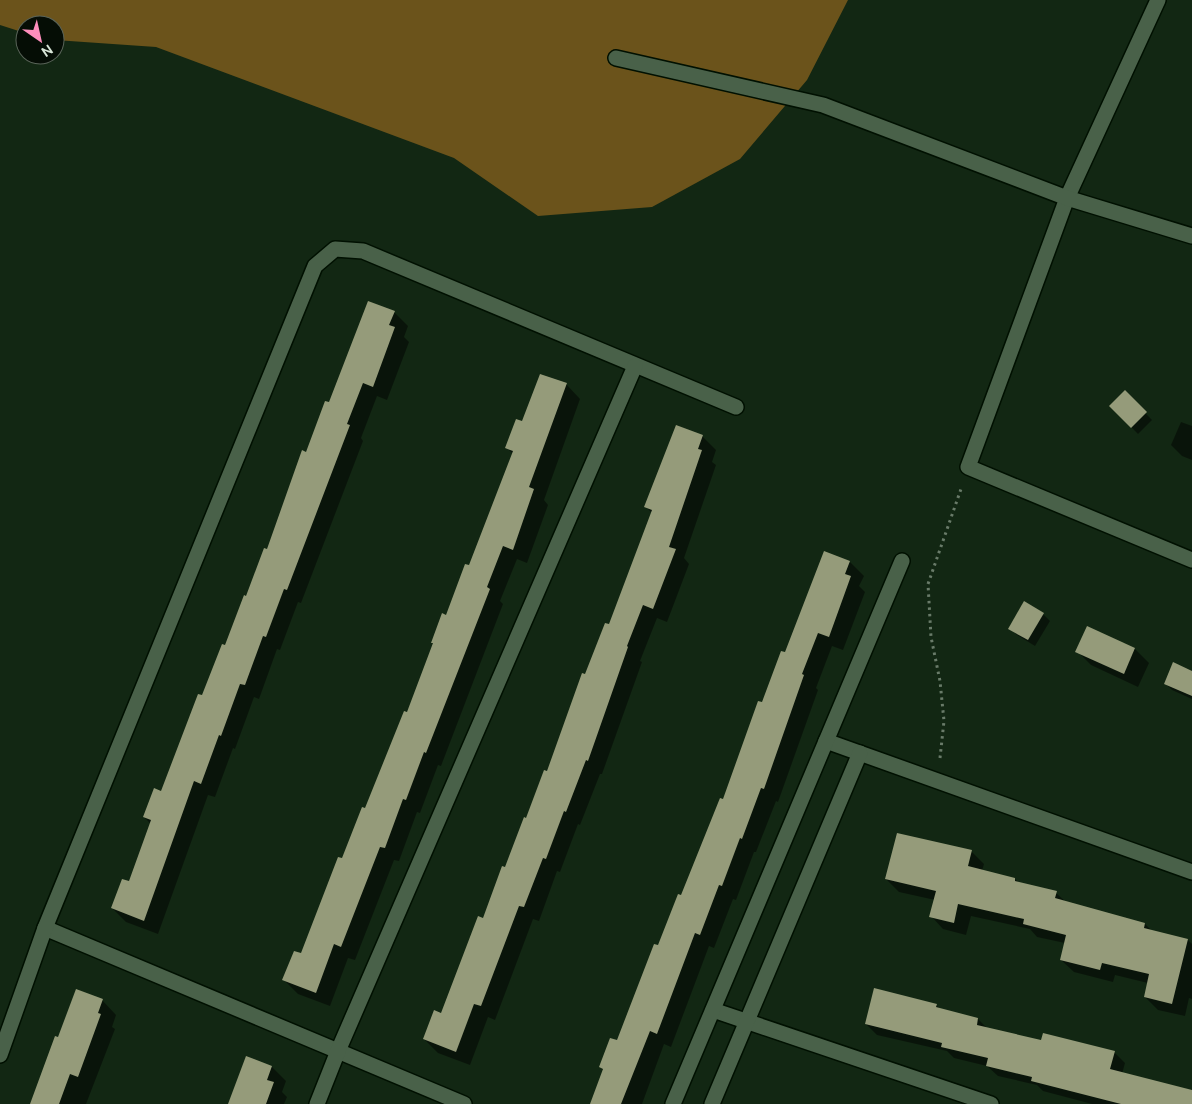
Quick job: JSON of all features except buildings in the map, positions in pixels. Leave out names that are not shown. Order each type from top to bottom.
[{"type":"street","points":[[1158,0],[1067,198],[968,467],[1192,560]]},
{"type":"street","points":[[616,58],[823,105],[1067,198],[1192,236]]},
{"type":"street","points":[[0,1056],[45,928],[315,266],[335,249],[363,251],[736,407]]},
{"type":"street","points":[[317,1104],[338,1051],[635,366]]},
{"type":"street","points":[[673,1104],[902,561]]},
{"type":"street","points":[[826,741],[1192,872]]},
{"type":"street","points":[[712,1104],[860,754]]},
{"type":"street","points":[[45,928],[464,1104]]},
{"type":"street","points":[[713,1010],[991,1104]]},
{"type":"path","points":[[938,781],[944,721],[940,680],[931,637],[928,584],[968,467]]},
{"type":"shaded area","points":[[0,0],[848,0],[807,80],[740,159],[652,207],[538,216],[454,158],[156,47],[65,41],[65,15],[15,15],[15,30],[0,25]]}]
